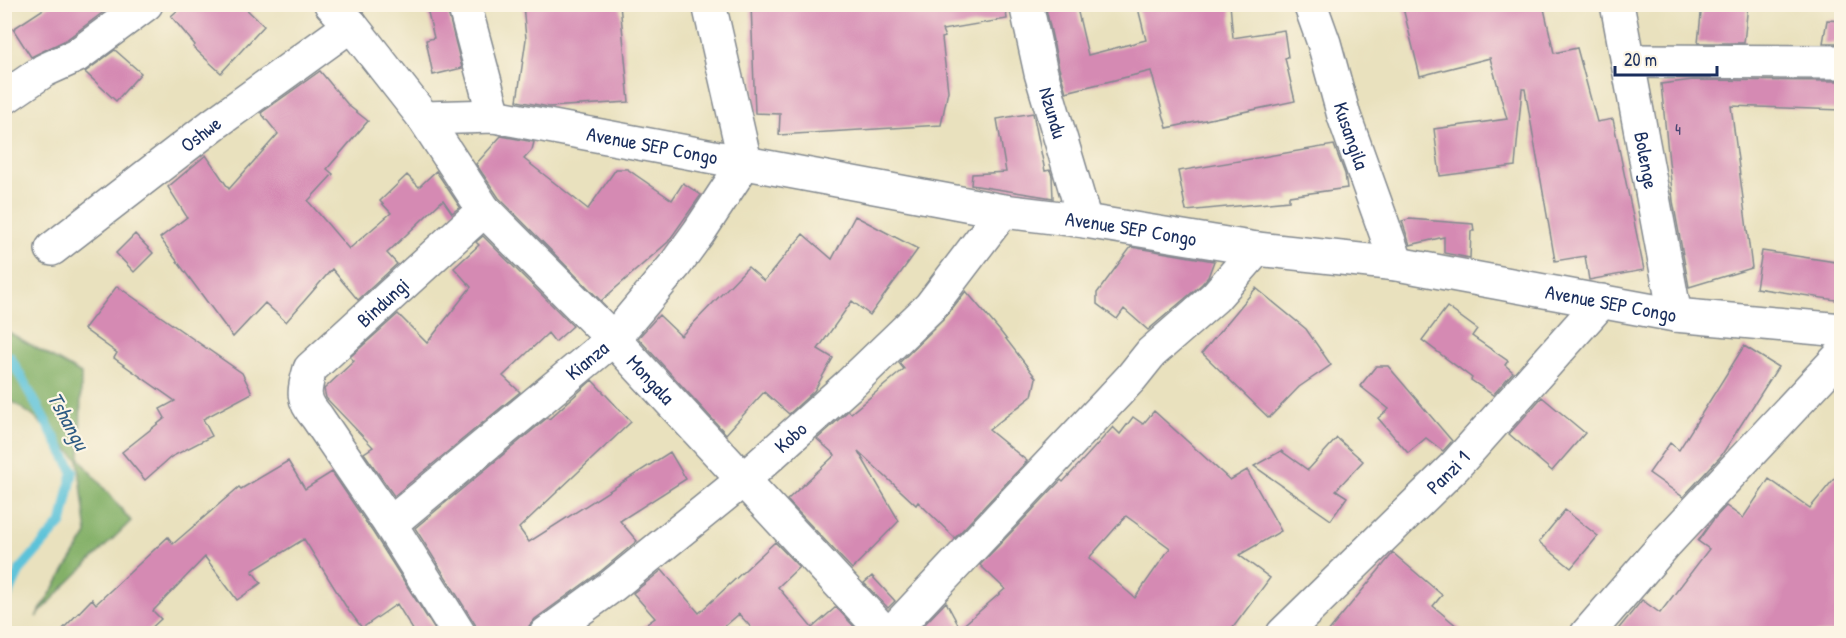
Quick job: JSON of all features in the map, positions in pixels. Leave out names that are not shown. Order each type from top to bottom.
[{"type":"street","points":[[4,98],[45,70],[76,56],[146,4]]},
{"type":"street","points":[[464,4],[494,116]]},
{"type":"street","points":[[709,4],[745,162]]},
{"type":"street","name":"Nzundu","points":[[1026,4],[1041,73],[1086,221]]},
{"type":"street","name":"Kusangila","points":[[1310,4],[1324,43],[1344,116],[1397,264]]},
{"type":"street","name":"Bolenge","points":[[1617,4],[1675,315]]},
{"type":"street","name":"Mongala","points":[[341,15],[424,118],[484,210],[613,339],[888,633]]},
{"type":"street","name":"Oshwe","points":[[52,249],[214,124],[341,15]]},
{"type":"street","points":[[1628,61],[1842,63]]},
{"type":"street","name":"Avenue SEP Congo","points":[[424,118],[494,116],[1003,211],[1086,221],[1257,249],[1397,264],[1675,315],[1842,330]]},
{"type":"street","name":"Kianza","points":[[390,524],[613,339],[675,265],[745,162]]},
{"type":"street","name":"Bindungi","points":[[390,524],[307,406],[305,389],[310,369],[484,210]]},
{"type":"street","name":"Kobo","points":[[546,633],[612,586],[744,480],[850,384],[930,307],[1003,211]]},
{"type":"street","points":[[888,633],[1131,378],[1150,353],[1215,297],[1257,249]]},
{"type":"street","name":"Panzi 1","points":[[1283,633],[1455,467],[1602,301]]},
{"type":"street","points":[[1587,633],[1666,543],[1842,354]]},
{"type":"street","points":[[390,524],[459,633]]},
{"type":"green space","points":[[5,330],[81,374],[80,459],[131,521],[36,617],[87,534],[78,459],[34,417],[5,396]]},
{"type":"building","points":[[51,4],[114,4],[66,40],[31,57],[13,29]]},
{"type":"building","points":[[185,4],[241,4],[264,26],[221,73],[193,47],[195,45],[171,16]]},
{"type":"building","points":[[426,4],[446,4],[462,68],[433,75],[426,40],[434,38]]},
{"type":"building","points":[[523,4],[620,4],[629,102],[549,107],[517,101],[526,39]]},
{"type":"building","points":[[751,4],[1005,4],[1007,19],[942,30],[945,37],[942,38],[948,91],[941,125],[779,135],[780,114],[755,113]]},
{"type":"building","points":[[1045,4],[1076,4],[1088,55],[1146,40],[1137,4],[1230,4],[1233,38],[1284,30],[1288,57],[1285,58],[1295,101],[1167,128],[1151,71],[1066,92]]},
{"type":"building","points":[[1402,4],[1543,4],[1554,53],[1577,48],[1597,122],[1613,119],[1644,270],[1589,280],[1585,256],[1555,261],[1525,89],[1522,89],[1515,166],[1440,176],[1434,129],[1507,119],[1490,58],[1420,76]]},
{"type":"building","points":[[1702,4],[1748,4],[1744,43],[1698,43]]},
{"type":"building","points":[[1827,20],[1842,21],[1842,43],[1823,43]]},
{"type":"building","points":[[115,50],[141,73],[116,101],[85,72]]},
{"type":"building","points":[[320,71],[349,106],[368,121],[327,169],[333,174],[308,201],[349,249],[391,213],[380,201],[407,175],[419,187],[436,171],[460,207],[452,213],[443,200],[387,253],[397,264],[358,300],[332,269],[286,322],[265,303],[233,337],[160,238],[187,217],[168,187],[206,155],[229,189],[278,134],[261,113]]},
{"type":"building","points":[[1693,80],[1842,81],[1842,110],[1731,106],[1752,268],[1689,287],[1673,201],[1661,84]]},
{"type":"building","points":[[1033,113],[1045,171],[1050,170],[1052,176],[1053,198],[971,185],[972,174],[1006,172],[997,119]]},
{"type":"building","points":[[501,136],[534,142],[532,150],[524,159],[588,209],[616,169],[627,169],[672,200],[683,183],[701,195],[668,242],[601,301],[499,198],[476,164]]},
{"type":"building","points":[[1334,145],[1345,174],[1347,188],[1289,196],[1289,201],[1186,211],[1178,171]]},
{"type":"building","points":[[855,216],[918,249],[870,315],[852,301],[818,349],[833,358],[814,391],[789,414],[764,392],[726,434],[638,338],[659,315],[681,336],[748,267],[764,281],[803,234],[832,259]]},
{"type":"building","points":[[1409,219],[1473,224],[1470,258],[1444,253],[1444,237],[1410,245],[1402,221]]},
{"type":"building","points":[[135,234],[153,253],[134,272],[116,253]]},
{"type":"building","points":[[483,236],[573,326],[555,342],[548,333],[503,376],[520,392],[394,496],[364,453],[373,447],[326,398],[324,389],[354,361],[350,357],[398,314],[427,343],[471,287],[454,268],[479,245],[476,242]]},
{"type":"building","points":[[1131,247],[1214,261],[1208,277],[1202,284],[1148,330],[1124,309],[1117,319],[1097,304],[1097,293]]},
{"type":"building","points":[[1762,251],[1842,263],[1842,301],[1756,288]]},
{"type":"building","points":[[117,286],[242,373],[252,393],[203,419],[212,436],[171,457],[145,480],[122,452],[165,418],[160,409],[175,401],[114,358],[117,353],[84,329]]},
{"type":"building","points":[[1256,288],[1306,329],[1331,365],[1299,387],[1269,418],[1202,353]]},
{"type":"building","points":[[966,291],[1036,378],[1032,396],[989,430],[1027,461],[955,538],[918,502],[916,505],[858,451],[899,521],[852,569],[787,500],[835,455],[817,439],[848,411],[851,413],[904,369],[899,363],[943,320]]},
{"type":"building","points":[[1447,307],[1477,329],[1472,336],[1508,361],[1505,365],[1513,372],[1493,395],[1422,340]]},
{"type":"building","points":[[1744,346],[1778,367],[1721,456],[1683,497],[1649,473],[1670,443],[1679,450]]},
{"type":"building","points":[[1376,366],[1388,366],[1452,441],[1443,451],[1426,438],[1408,453],[1378,418],[1389,409],[1360,386]]},
{"type":"building","points":[[592,380],[631,422],[519,528],[529,542],[670,452],[686,479],[620,521],[637,541],[601,571],[535,619],[529,626],[528,633],[478,633],[475,624],[415,528],[547,418],[549,419]]},
{"type":"building","points":[[1542,397],[1585,433],[1552,471],[1509,434]]},
{"type":"building","points":[[1154,411],[1230,480],[1247,470],[1281,531],[1239,555],[1270,578],[1229,633],[926,633],[922,627],[946,602],[960,628],[1005,589],[980,565],[1061,480],[1063,482],[1113,427],[1120,434],[1133,417],[1143,424]],"holes":[[[1126,516],[1170,548],[1135,598],[1089,558]]]},
{"type":"building","points":[[1337,438],[1363,461],[1336,490],[1347,497],[1331,520],[1254,466],[1281,451],[1308,470]]},
{"type":"building","points":[[288,461],[305,489],[332,472],[437,633],[415,633],[397,604],[362,628],[350,613],[304,539],[252,571],[261,583],[237,600],[205,557],[153,611],[161,619],[146,633],[59,633],[92,599],[96,604],[168,537],[173,544],[239,487],[241,489]]},
{"type":"building","points":[[1842,469],[1842,633],[1615,633],[1642,600],[1660,613],[1709,549],[1698,541],[1726,506],[1743,518],[1769,479],[1810,508]]},
{"type":"building","points":[[1565,510],[1598,536],[1571,568],[1539,542]]},
{"type":"building","points":[[775,542],[799,567],[778,587],[812,628],[836,607],[860,633],[756,633],[739,614],[717,633],[634,633],[655,618],[633,593],[662,570],[699,613]]},
{"type":"building","points":[[1393,553],[1442,595],[1433,606],[1465,633],[1327,633]]},
{"type":"building","points":[[872,576],[895,601],[888,608],[864,583]]},
{"type":"waterway","name":"Tshangu","points":[[4,354],[10,357],[73,471],[62,522],[20,570],[4,604]]}]
